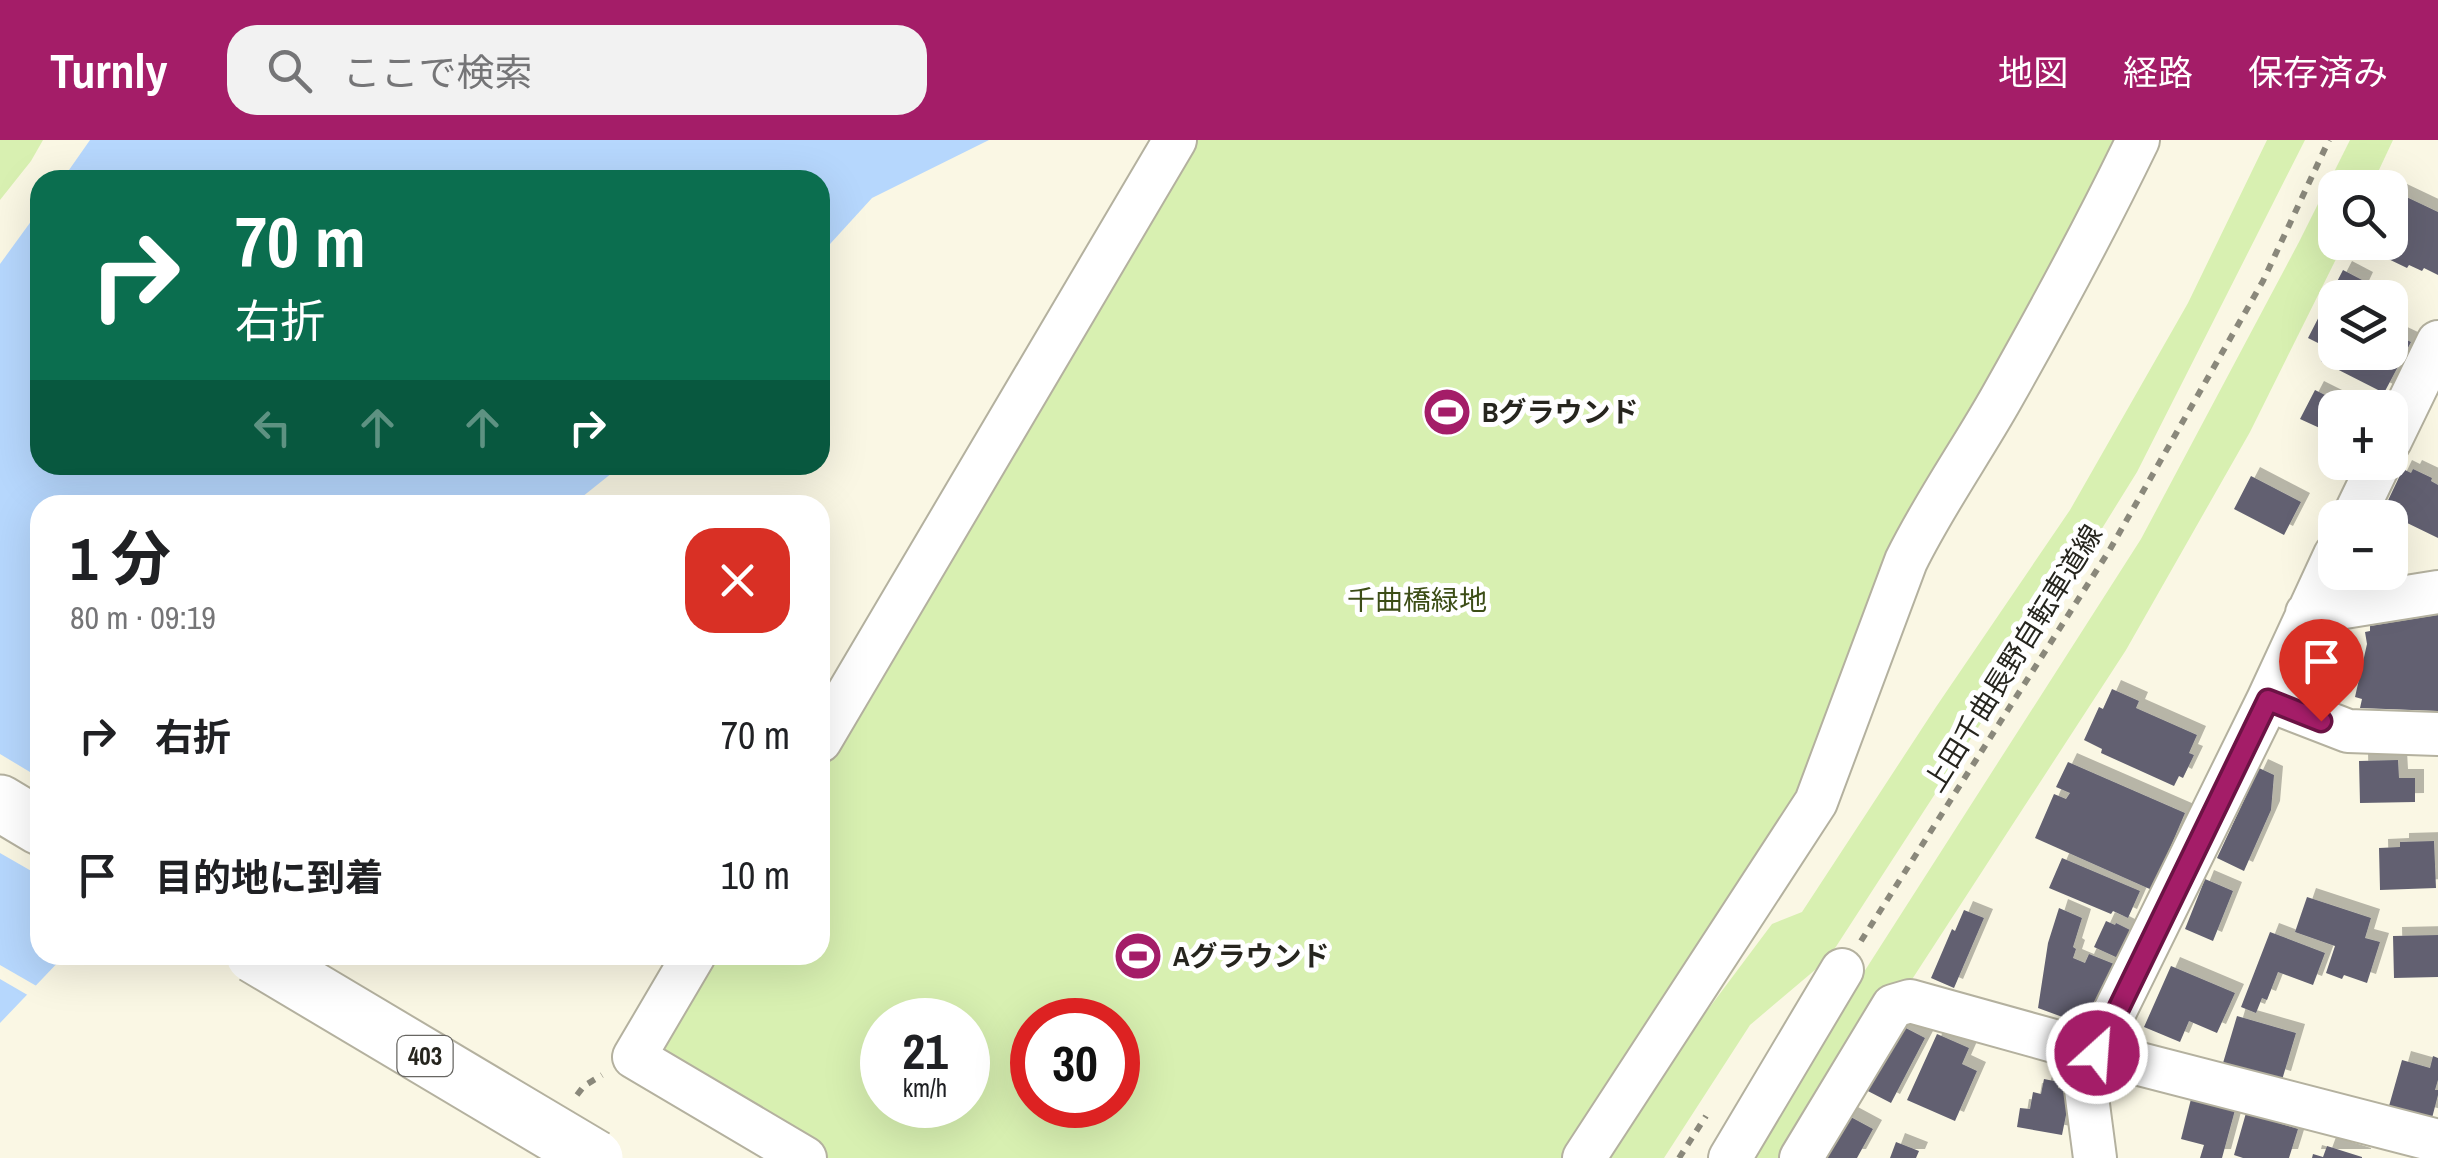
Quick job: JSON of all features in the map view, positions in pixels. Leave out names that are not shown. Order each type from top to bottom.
[{"type":"highway","points":[[0,804],[30,821]]},
{"type":"highway","name":"403","points":[[271,965],[595,1158]]},
{"type":"street","points":[[830,724],[1175,140]]},
{"type":"street","points":[[1584,1158],[1816,802],[1906,561],[2001,399],[2138,140]]},
{"type":"street","points":[[2408,404],[2438,342]]},
{"type":"street","points":[[2095,1158],[2084,1074],[2318,590]]},
{"type":"street","points":[[2307,613],[2438,592]]},
{"type":"street","points":[[2268,700],[2348,731],[2438,734]]},
{"type":"street","points":[[688,965],[634,1057],[805,1158]]},
{"type":"street","points":[[1730,1158],[1842,970]]},
{"type":"street","points":[[1801,1158],[1893,1006],[1910,1001],[2438,1141]]},
{"type":"path","name":"上田千曲長野自転車道線","points":[[1842,970],[2109,551],[2263,281],[2329,140]]},
{"type":"path","points":[[1680,1158],[1711,1107]]},
{"type":"green space","points":[[0,140],[43,140],[0,200]]},
{"type":"green space","name":"千曲橋緑地","points":[[1192,140],[2123,140],[1802,796],[1565,1158],[824,1158],[647,1054],[700,965],[830,965],[830,747]]},
{"type":"green space","points":[[2267,140],[2305,140],[2137,472],[1828,959],[1750,1025],[1664,1158],[1601,1158],[1772,924],[1802,912],[2070,510],[2188,303]]},
{"type":"green space","points":[[2350,140],[2393,140],[2379,170],[2335,170]]},
{"type":"green space","points":[[2318,204],[2318,260],[2336,260],[2326,280],[2318,280],[2318,295],[2250,432],[2126,650],[1796,1158],[1753,1158],[1848,997],[2141,539]]},
{"type":"water","points":[[90,140],[989,140],[872,198],[830,244],[830,170],[69,170]]},
{"type":"water","points":[[30,223],[30,475],[610,475],[584,495],[30,495],[30,965],[55,965],[0,1023],[0,264]]},
{"type":"pier","points":[[0,754],[30,772],[30,870],[0,853]]},
{"type":"pier","points":[[0,965],[40,988],[31,997],[0,979]]},
{"type":"building","points":[[2408,198],[2438,212],[2438,275],[2424,268],[2407,268],[2390,260],[2408,260]]},
{"type":"building","points":[[2343,270],[2362,280],[2338,280]]},
{"type":"building","points":[[2318,319],[2318,343],[2308,338]]},
{"type":"building","points":[[2339,370],[2396,370],[2386,390]]},
{"type":"building","points":[[2315,390],[2318,392],[2318,427],[2300,419]]},
{"type":"building","points":[[2413,469],[2432,478],[2438,485],[2438,538],[2408,523],[2408,500],[2388,500],[2398,480],[2408,480],[2408,472]]},
{"type":"building","points":[[2251,476],[2301,502],[2284,535],[2234,509]]},
{"type":"building","points":[[2438,615],[2438,711],[2360,708],[2362,699],[2355,697],[2367,644],[2365,632],[2370,631],[2370,626]]},
{"type":"building","points":[[2112,689],[2139,701],[2136,708],[2197,735],[2189,753],[2194,755],[2183,778],[2179,776],[2174,786],[2101,753],[2102,749],[2084,740]]},
{"type":"building","points":[[2398,760],[2399,778],[2415,778],[2415,802],[2360,803],[2359,761]]},
{"type":"building","points":[[2068,762],[2185,813],[2152,890],[2035,838],[2054,794],[2066,799],[2070,793],[2056,787]]},
{"type":"building","points":[[2259,768],[2274,775],[2271,810],[2244,871],[2217,858]]},
{"type":"building","points":[[2434,841],[2436,888],[2380,890],[2379,848],[2400,847],[2400,842]]},
{"type":"building","points":[[2062,858],[2140,891],[2128,918],[2049,888]]},
{"type":"building","points":[[2205,879],[2233,891],[2213,941],[2185,929]]},
{"type":"building","points":[[2307,897],[2371,918],[2365,938],[2380,942],[2367,983],[2326,973],[2335,946],[2295,932]]},
{"type":"building","points":[[2059,908],[2082,918],[2073,958],[2085,963],[2089,954],[2114,964],[2087,1026],[2038,1008],[2048,943]]},
{"type":"building","points":[[1964,910],[1984,918],[1954,988],[1931,978]]},
{"type":"building","points":[[2106,921],[2132,931],[2118,958],[2094,947]]},
{"type":"building","points":[[2270,932],[2325,953],[2313,985],[2278,972],[2267,1000],[2262,998],[2256,1013],[2241,1007]]},
{"type":"building","points":[[2438,935],[2438,977],[2394,978],[2393,936]]},
{"type":"building","points":[[2171,966],[2235,993],[2217,1033],[2189,1021],[2180,1042],[2144,1027]]},
{"type":"building","points":[[2237,1016],[2296,1033],[2282,1080],[2223,1063]]},
{"type":"building","points":[[1898,1024],[1925,1038],[1891,1103],[1864,1089]]},
{"type":"building","points":[[1937,1034],[1969,1048],[1962,1064],[1977,1071],[1955,1121],[1907,1100]]},
{"type":"building","points":[[2433,1056],[2438,1058],[2438,1095],[2432,1118],[2389,1106],[2402,1060],[2430,1068]]},
{"type":"building","points":[[2044,1079],[2059,1082],[2058,1088],[2071,1090],[2062,1135],[2017,1127],[2020,1108],[2030,1109],[2033,1092],[2041,1094]]},
{"type":"building","points":[[2191,1099],[2235,1110],[2222,1158],[2200,1158],[2204,1145],[2181,1139]]},
{"type":"building","points":[[2246,1113],[2298,1129],[2289,1158],[2234,1155]]},
{"type":"building","points":[[1847,1115],[1873,1129],[1857,1158],[1823,1158]]},
{"type":"building","points":[[1896,1142],[1919,1151],[1916,1158],[1890,1158]]},
{"type":"building","points":[[2327,1146],[2362,1158],[2312,1158],[2313,1154],[2323,1157]]},
{"type":"place","name":"Bグラウンド","points":[[1447,412]]},
{"type":"place","name":"Aグラウンド","points":[[1138,956]]},
{"type":"route","points":[[2097,1053],[2268,700],[2321,721]]}]
